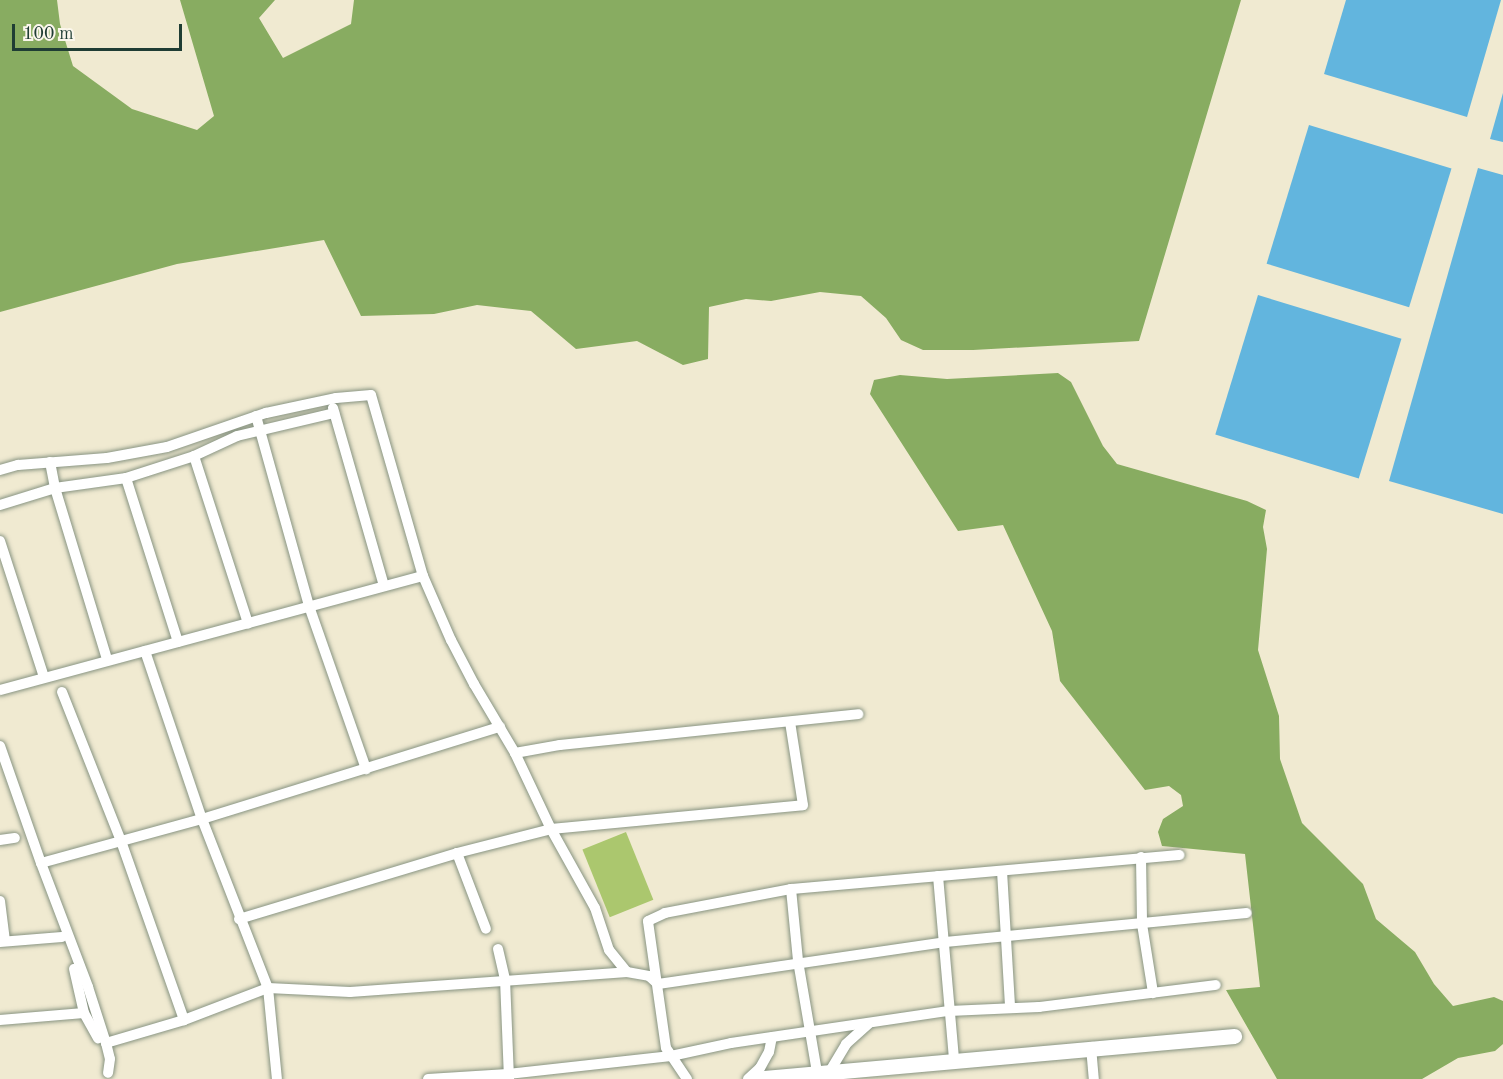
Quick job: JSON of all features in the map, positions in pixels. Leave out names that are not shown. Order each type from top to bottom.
[{"type":"street","points":[[0,470],[18,465],[107,458],[167,447],[256,416],[330,399],[371,395],[423,576],[464,667],[515,753],[551,829],[595,908],[609,950],[627,972]]},
{"type":"street","points":[[330,399],[384,586]]},
{"type":"street","points":[[0,505],[55,488],[126,478],[194,456],[237,436],[334,413]]},
{"type":"street","points":[[256,416],[309,606],[366,769]]},
{"type":"street","points":[[194,456],[248,623]]},
{"type":"street","points":[[50,462],[55,488],[107,659]]},
{"type":"street","points":[[126,478],[178,642]]},
{"type":"street","points":[[0,541],[44,677]]},
{"type":"street","points":[[0,690],[107,659],[145,651],[423,576]]},
{"type":"street","points":[[145,651],[202,819],[239,919],[268,988],[277,1079]]},
{"type":"street","points":[[62,692],[121,841],[184,1020]]},
{"type":"street","points":[[515,753],[560,745],[858,714]]},
{"type":"street","points":[[239,919],[457,853],[551,829],[803,805],[790,722]]},
{"type":"street","points":[[40,863],[202,819],[500,727]]},
{"type":"street","points":[[0,746],[40,863],[88,987],[110,1059],[109,1076]]},
{"type":"street","points":[[0,840],[15,838]]},
{"type":"street","points":[[457,853],[486,929]]},
{"type":"street","points":[[687,1079],[666,1048],[648,921],[665,913],[791,889],[1180,855]]},
{"type":"street","points":[[1141,857],[1143,924],[1153,993]]},
{"type":"street","points":[[1002,871],[1010,1006]]},
{"type":"street","points":[[938,876],[954,1060]]},
{"type":"street","points":[[791,889],[798,961],[811,1032],[823,1071]]},
{"type":"street","points":[[0,902],[2,942],[60,933],[77,976],[84,1013],[95,1029],[109,1076]]},
{"type":"street","points":[[658,984],[798,961],[945,942],[1247,913]]},
{"type":"street","points":[[498,949],[505,979],[509,1076]]},
{"type":"street","points":[[106,1043],[184,1020],[268,988],[350,992],[505,979],[627,972],[649,976],[658,984]]},
{"type":"street","points":[[428,1079],[509,1076],[671,1056],[772,1037],[950,1011],[1010,1006],[1039,1007],[1216,985]]},
{"type":"street","points":[[0,1020],[84,1013]]},
{"type":"street","points":[[823,1071],[859,1030],[871,1023]]},
{"type":"street","points":[[753,1079],[823,1071],[851,1075],[954,1060],[1091,1047],[1142,1046],[1234,1036]]},
{"type":"street","points":[[748,1079],[760,1068],[769,1052],[772,1037]]},
{"type":"street","points":[[1091,1047],[1094,1079]]},
{"type":"green space","points":[[0,0],[57,0],[60,24],[73,66],[132,109],[197,130],[214,116],[180,0],[275,0],[259,18],[283,58],[351,24],[354,0],[1241,0],[1139,341],[973,350],[923,350],[901,340],[886,318],[861,296],[820,292],[771,301],[746,299],[709,307],[708,359],[683,365],[637,341],[576,349],[531,311],[477,305],[434,314],[361,316],[324,240],[177,264],[0,312]]},
{"type":"green space","points":[[1058,373],[1071,382],[1103,446],[1117,464],[1247,501],[1266,510],[1263,527],[1267,549],[1258,650],[1279,716],[1280,759],[1302,823],[1363,884],[1376,919],[1415,952],[1434,984],[1453,1006],[1494,997],[1503,1001],[1503,1044],[1495,1051],[1458,1058],[1422,1079],[1277,1079],[1226,990],[1260,987],[1245,854],[1162,846],[1158,832],[1163,819],[1183,806],[1181,795],[1169,786],[1145,790],[1060,681],[1052,631],[1003,525],[958,531],[870,394],[874,380],[900,375],[947,379]]},
{"type":"green space","points":[[626,832],[653,900],[610,917],[582,850]]},
{"type":"water","points":[[1346,0],[1501,0],[1467,117],[1324,74]]},
{"type":"water","points":[[1503,93],[1503,142],[1490,139]]},
{"type":"water","points":[[1309,125],[1451,169],[1409,307],[1267,264]]},
{"type":"water","points":[[1478,168],[1503,175],[1503,514],[1389,481]]},
{"type":"water","points":[[1258,295],[1401,339],[1359,478],[1215,435]]}]
